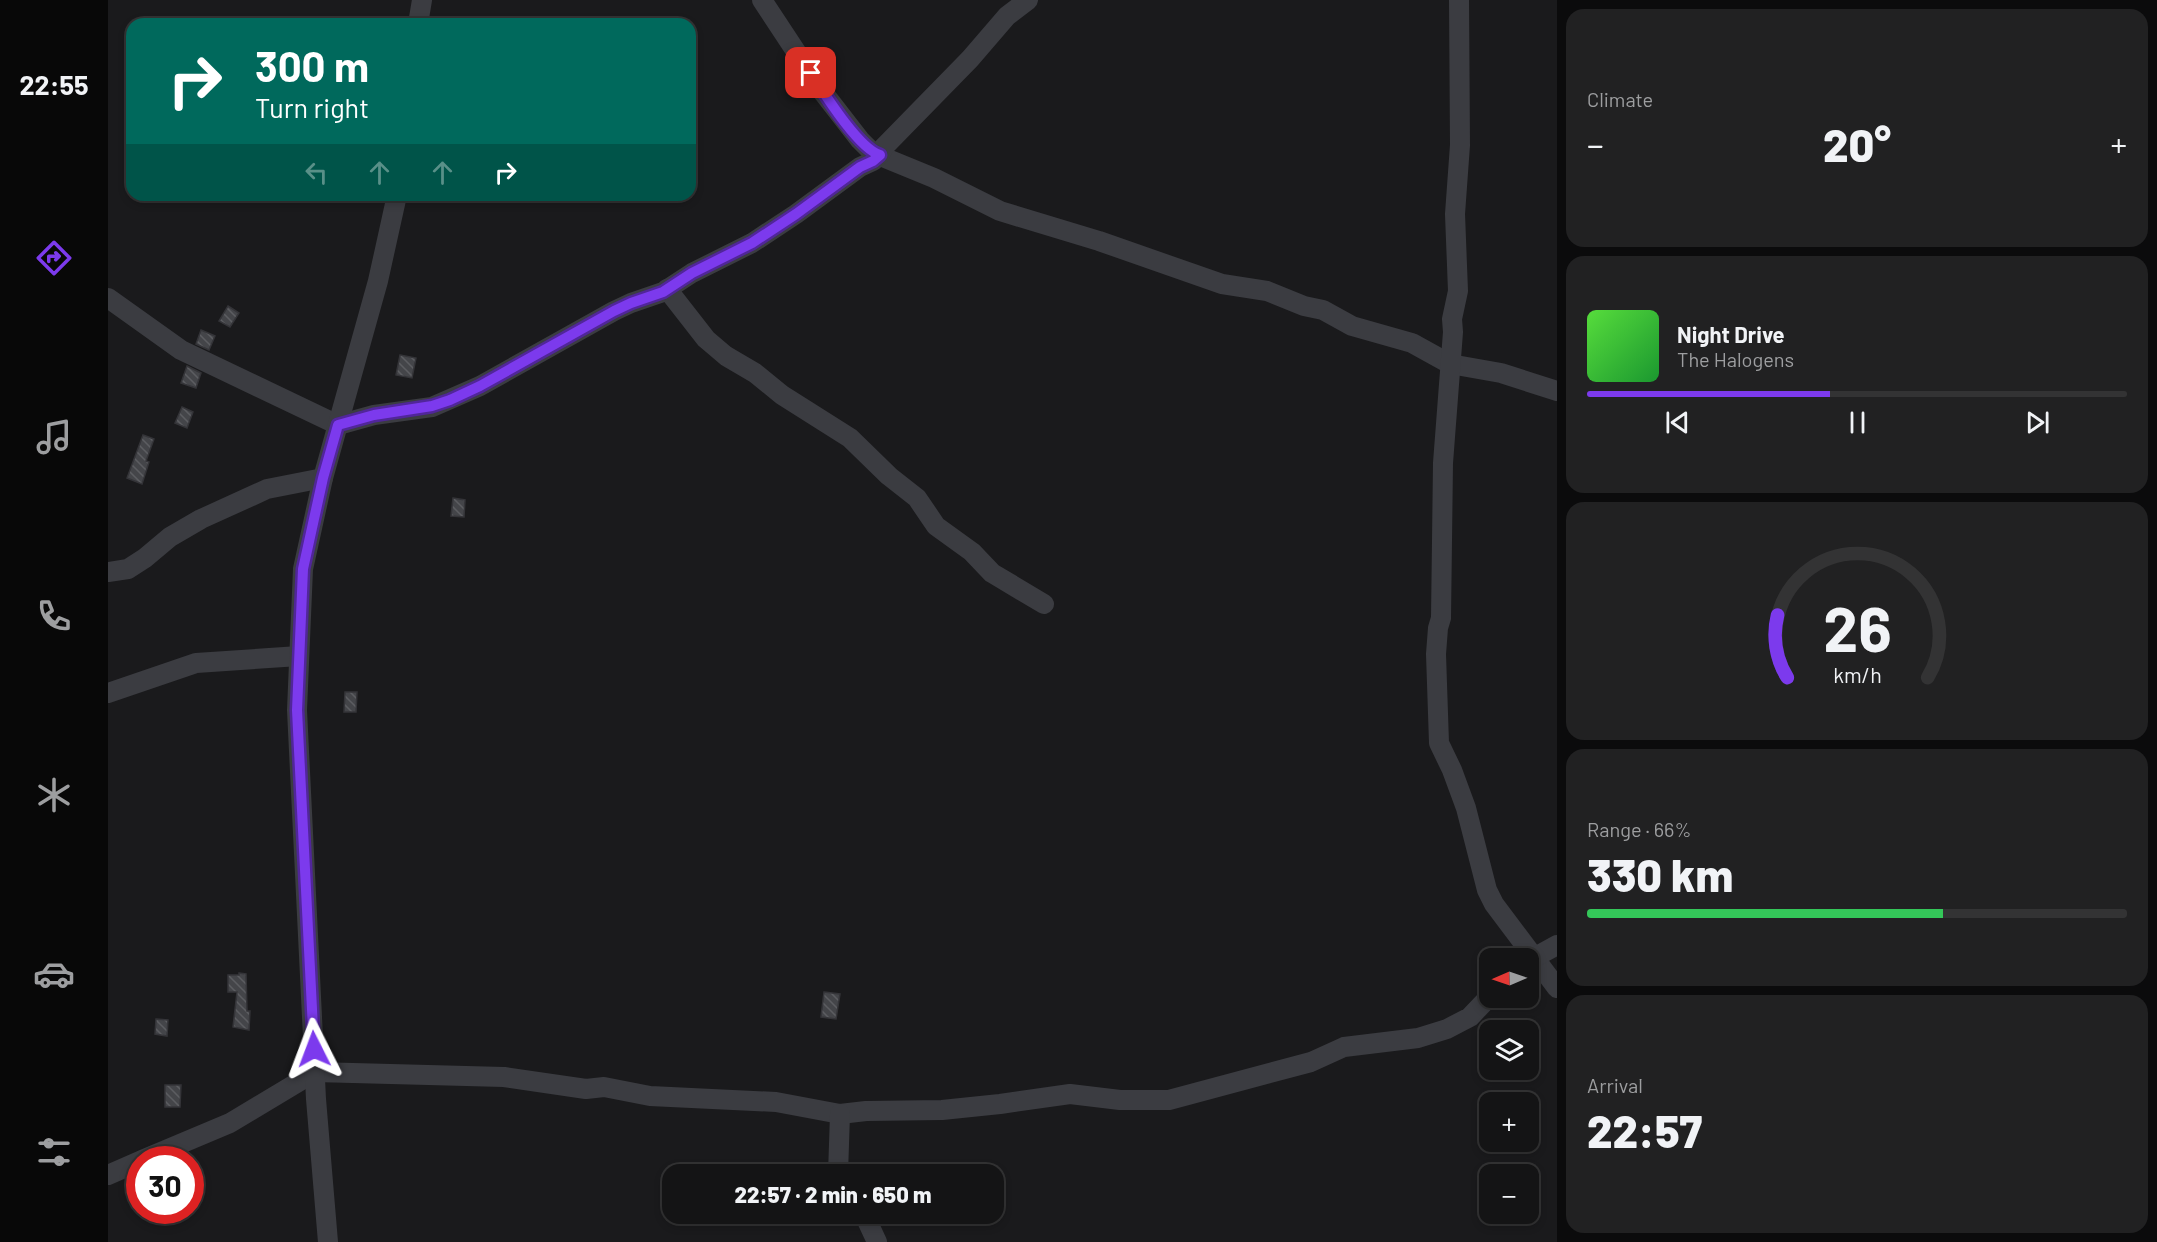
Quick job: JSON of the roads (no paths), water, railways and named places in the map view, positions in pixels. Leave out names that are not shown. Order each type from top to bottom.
[{"type":"street","points":[[419,18],[422,0]]},
{"type":"street","points":[[762,0],[822,91],[873,153],[934,178],[1000,211],[1099,241],[1222,284],[1267,291],[1304,306],[1323,310],[1352,327],[1412,343],[1450,364],[1501,373],[1557,391]]},
{"type":"street","points":[[108,298],[181,350],[338,425],[374,415],[432,406],[480,386],[614,311],[667,289],[692,273],[752,243],[796,214],[880,155],[883,148],[970,59],[1007,16],[1028,0]]},
{"type":"street","points":[[1459,0],[1460,145],[1455,214],[1458,291],[1452,319],[1453,332],[1443,462],[1441,618],[1436,654],[1439,743],[1466,808],[1487,890],[1524,948]]},
{"type":"street","points":[[328,1242],[315,1072],[297,710],[303,569],[323,478],[378,281],[396,201]]},
{"type":"street","points":[[667,289],[706,339],[726,356],[755,373],[782,395],[850,438],[889,476],[917,498],[936,526],[972,552],[992,573],[1044,604]]},
{"type":"street","points":[[108,572],[128,569],[170,537],[201,519],[267,489],[323,478]]},
{"type":"street","points":[[108,693],[195,663],[299,656]]},
{"type":"street","points":[[1539,955],[1557,945]]},
{"type":"street","points":[[1539,968],[1557,988]]},
{"type":"street","points":[[175,1146],[230,1123],[315,1072],[504,1077],[586,1089],[604,1087],[650,1096],[776,1102],[840,1114],[866,1111],[942,1110],[1070,1094],[1120,1100],[1169,1100],[1311,1062],[1344,1047],[1418,1038],[1447,1029],[1470,1017],[1479,1008]]},
{"type":"street","points":[[838,1164],[840,1114]]},
{"type":"street","points":[[108,1175],[126,1167]]},
{"type":"street","points":[[869,1224],[877,1242]]}]
